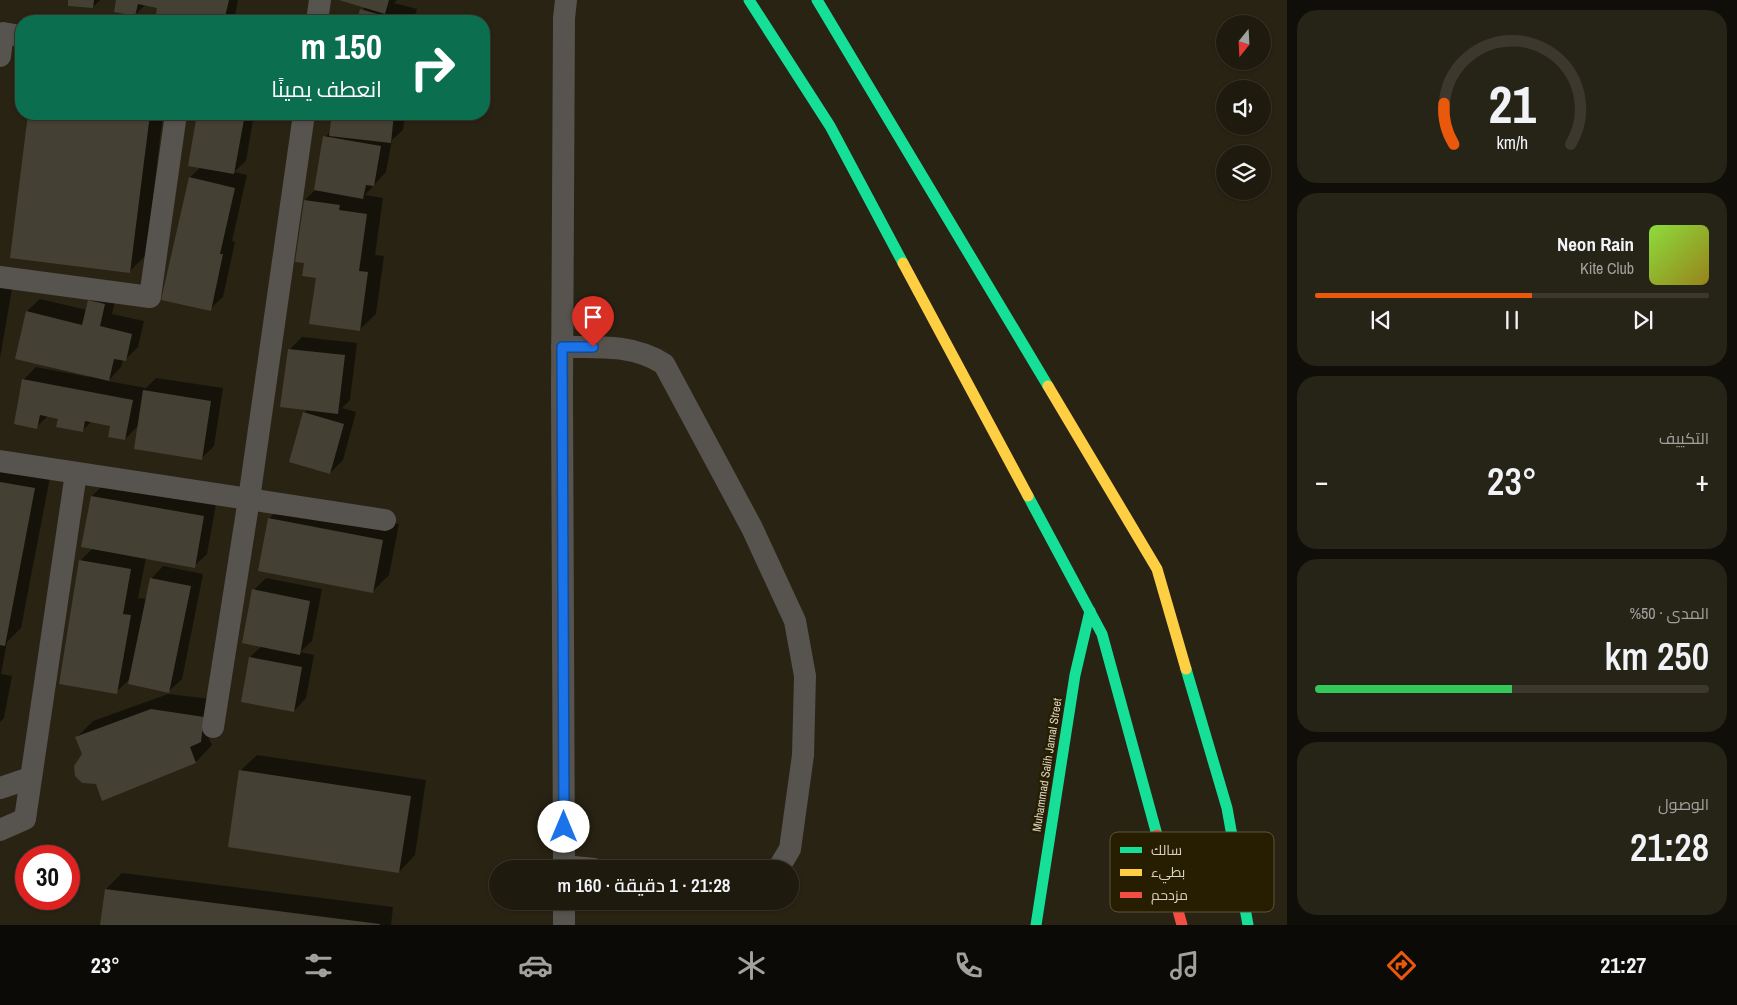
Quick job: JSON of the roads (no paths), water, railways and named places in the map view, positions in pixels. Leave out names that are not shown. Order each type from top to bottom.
[{"type":"main road","points":[[749,0],[830,126],[1102,634],[1156,832]]},
{"type":"main road","points":[[817,0],[1157,568],[1227,808],[1231,832]]},
{"type":"main road","name":"Muhammad Salih Jamal Street","points":[[1036,925],[1076,675],[1090,611]]},
{"type":"main road","points":[[1178,912],[1182,925]]},
{"type":"main road","points":[[1246,912],[1248,925]]},
{"type":"street","points":[[318,15],[320,0]]},
{"type":"street","points":[[564,860],[562,347],[564,28],[566,0]]},
{"type":"street","points":[[0,56],[4,33],[15,35]]},
{"type":"street","points":[[0,277],[150,297],[175,120]]},
{"type":"street","points":[[213,727],[249,500],[303,120]]},
{"type":"street","points":[[562,347],[623,347],[650,355],[664,364],[752,528],[795,620],[805,676],[803,756],[790,849],[783,860]]},
{"type":"street","points":[[0,462],[385,520]]},
{"type":"street","points":[[0,830],[24,819],[76,473]]},
{"type":"street","points":[[0,788],[30,778]]},
{"type":"street","points":[[564,910],[564,925]]}]
